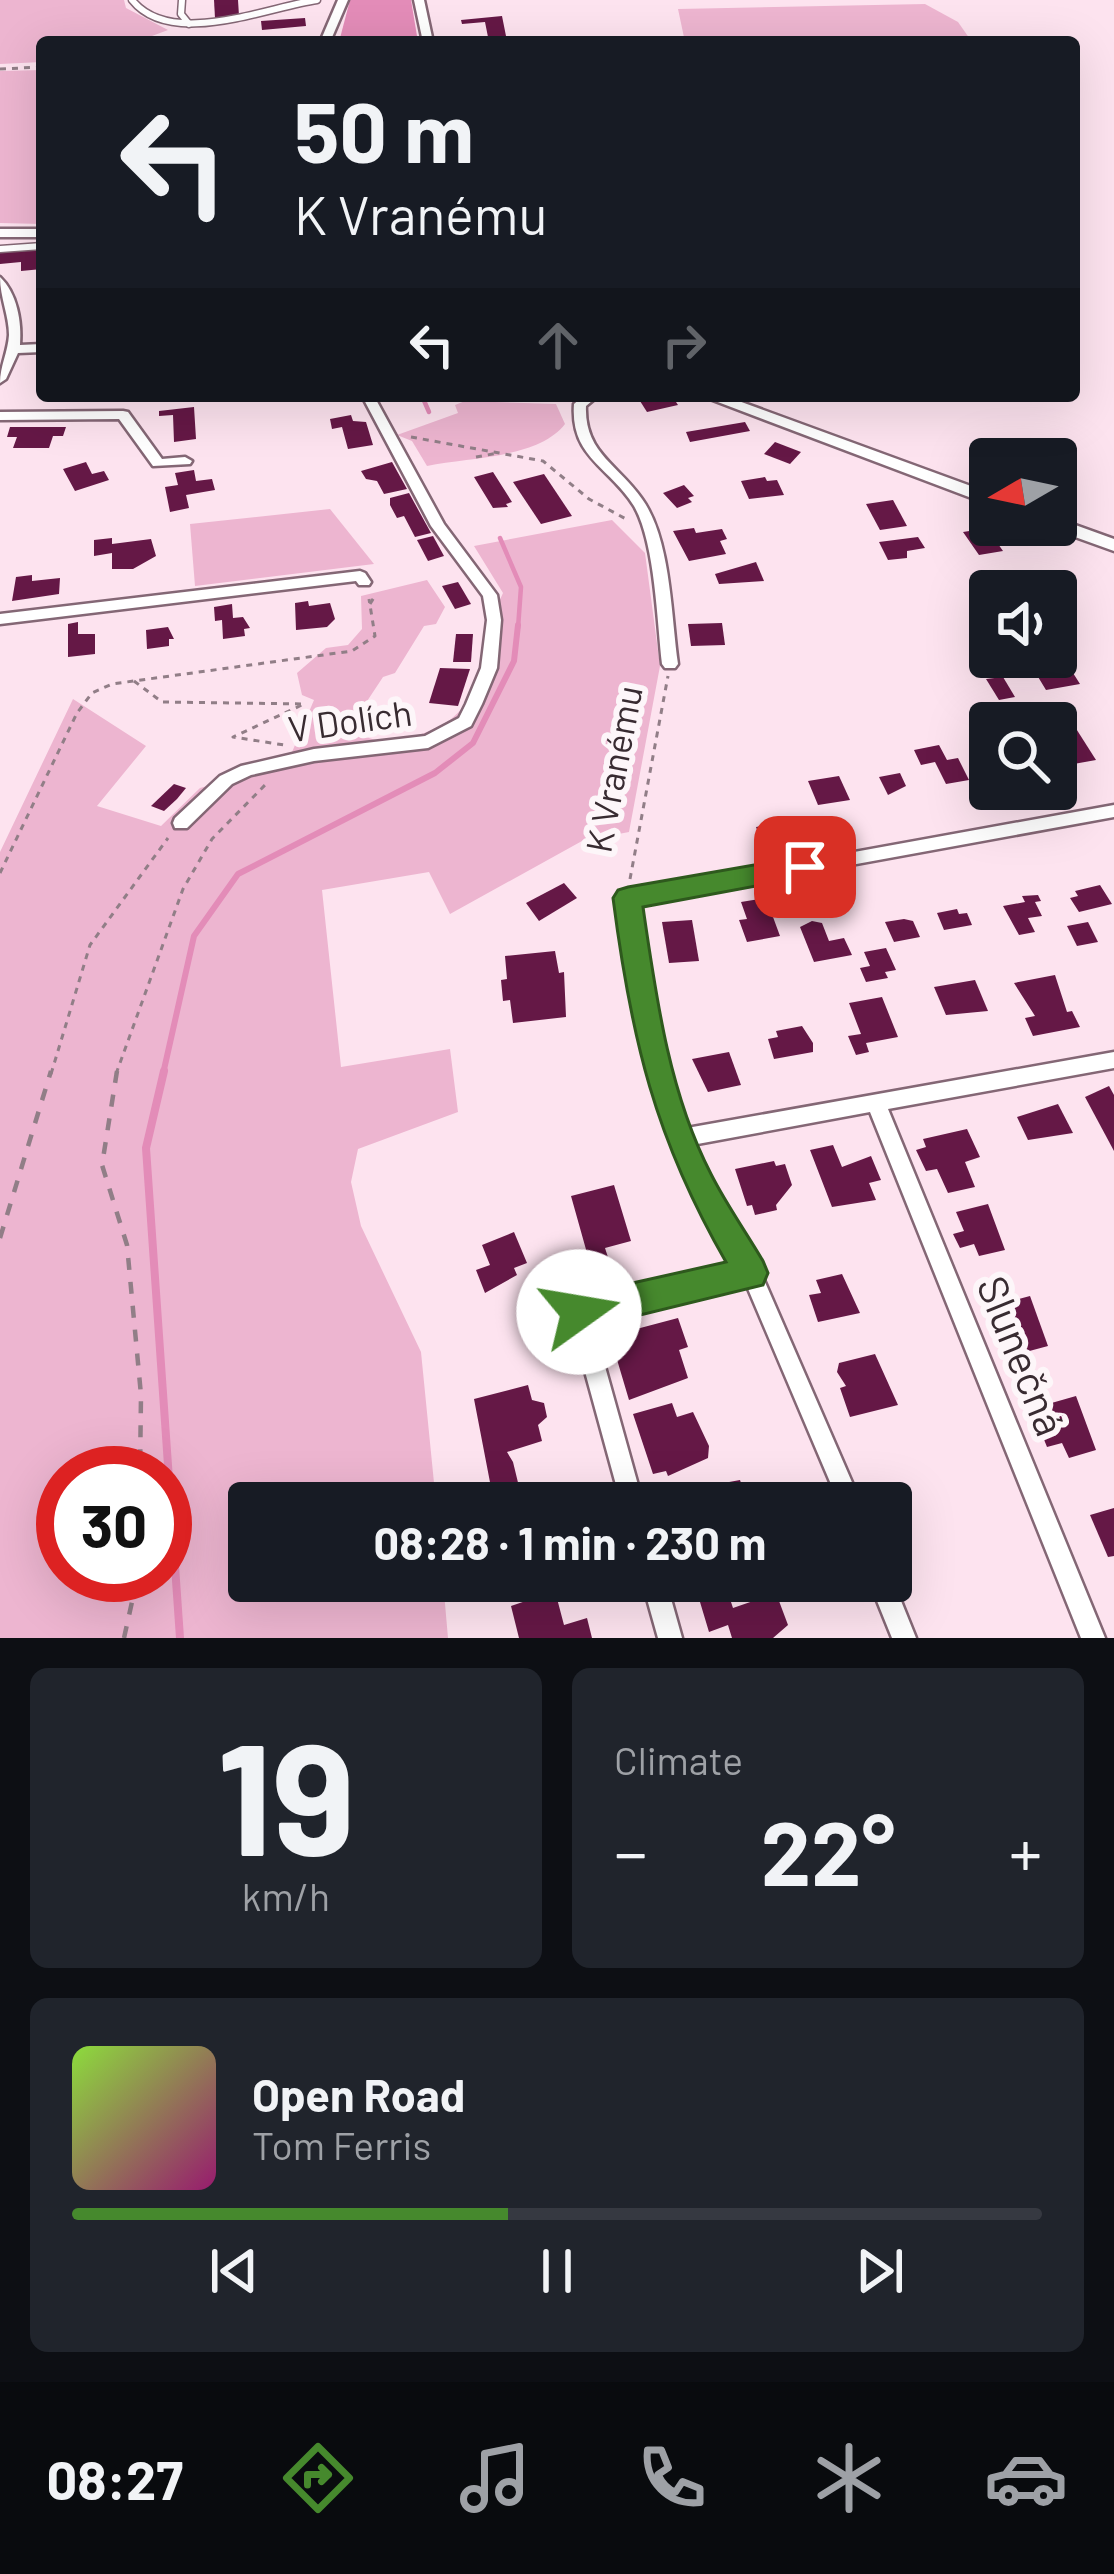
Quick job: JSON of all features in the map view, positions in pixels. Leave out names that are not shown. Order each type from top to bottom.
[{"type":"street","points":[[328,36],[343,0]]},
{"type":"street","points":[[419,0],[427,36]]},
{"type":"street","points":[[0,232],[36,233]]},
{"type":"street","points":[[0,281],[17,324],[15,349],[0,379]]},
{"type":"street","points":[[0,325],[17,324]]},
{"type":"street","points":[[15,349],[36,348]]},
{"type":"street","name":"V Dolích","points":[[181,824],[226,780],[247,770],[314,755],[428,742],[465,722],[475,704],[489,668],[494,620],[490,595],[438,526],[371,402]]},
{"type":"street","name":"K Vranému","points":[[583,402],[580,430],[593,454],[642,507],[670,664]]},
{"type":"street","points":[[726,402],[969,492]]},
{"type":"street","points":[[0,416],[123,415],[158,463],[184,461]]},
{"type":"street","points":[[1077,532],[1114,545]]},
{"type":"street","points":[[0,619],[360,576],[364,582]]},
{"type":"street","points":[[628,898],[1114,811]]},
{"type":"street","name":"K Vranému","points":[[628,898],[644,1015],[680,1138],[698,1183],[751,1273],[841,1482]]},
{"type":"street","points":[[680,1138],[1114,1060]]},
{"type":"street","name":"Slunečná","points":[[876,1104],[1093,1638]]},
{"type":"street","points":[[626,1482],[579,1312],[751,1273]]},
{"type":"street","points":[[660,1602],[670,1638]]},
{"type":"street","points":[[889,1602],[904,1638]]},
{"type":"lane","points":[[132,0],[139,10],[189,24],[243,21],[286,4],[317,0]]},
{"type":"lane","points":[[182,0],[181,14],[189,24]]},
{"type":"lane","points":[[0,249],[36,246]]},
{"type":"path","points":[[0,69],[36,67]]},
{"type":"path","points":[[386,434],[543,461],[589,499],[626,518]]},
{"type":"path","points":[[476,457],[500,452]]},
{"type":"path","points":[[0,874],[77,713],[92,693],[134,681],[352,651],[375,636],[364,582]]},
{"type":"path","name":"K Vranému","points":[[628,898],[670,664]]},
{"type":"path","points":[[134,681],[162,702],[304,704],[233,737],[300,747]]},
{"type":"path","points":[[140,1446],[141,1395],[128,1245],[102,1166],[111,1086],[183,889],[212,839],[254,790],[270,781]]},
{"type":"path","points":[[0,1238],[90,945],[146,864],[181,824]]},
{"type":"path","points":[[124,1638],[132,1602]]},
{"type":"shaded area","points":[[0,0],[124,0],[126,8],[168,30],[152,36],[36,36],[36,62],[0,64]]},
{"type":"shaded area","points":[[350,0],[411,0],[417,36],[341,36]]},
{"type":"shaded area","points":[[925,4],[958,22],[968,36],[684,36],[678,9]]},
{"type":"shaded area","points":[[36,70],[36,224],[0,223],[0,71]]},
{"type":"shaded area","points":[[556,404],[565,424],[538,444],[520,450],[427,466],[412,441],[397,435],[458,413],[455,405]]},
{"type":"shaded area","points":[[330,509],[374,564],[195,586],[190,524]]},
{"type":"shaded area","points":[[612,520],[645,553],[660,666],[629,832],[582,841],[450,914],[429,872],[322,890],[341,1067],[450,1049],[458,1112],[358,1149],[351,1182],[361,1226],[421,1352],[434,1482],[228,1482],[228,1602],[445,1602],[448,1638],[0,1638],[0,852],[73,699],[146,746],[97,806],[161,826],[200,788],[287,764],[314,700],[302,695],[297,673],[326,648],[348,645],[362,629],[361,596],[427,580],[445,607],[436,624],[424,626],[395,673],[383,677],[348,730],[389,741],[418,735],[459,712],[478,678],[503,593],[474,546]]},
{"type":"building","points":[[214,0],[238,0],[239,16],[215,18]]},
{"type":"building","points":[[502,16],[506,36],[488,36],[485,22],[462,24],[461,20]]},
{"type":"building","points":[[305,18],[306,26],[262,30],[261,21]]},
{"type":"building","points":[[36,249],[36,270],[21,271],[21,262],[0,264],[0,251]]},
{"type":"building","points":[[641,402],[678,405],[647,412]]},
{"type":"building","points":[[194,407],[196,439],[174,442],[173,415],[159,416],[159,411]]},
{"type":"building","points":[[351,415],[353,421],[366,422],[373,445],[348,449],[342,427],[332,429],[330,419]]},
{"type":"building","points":[[745,422],[750,431],[690,442],[686,432]]},
{"type":"building","points":[[10,427],[66,427],[63,436],[53,436],[49,448],[13,448],[17,437],[7,437]]},
{"type":"building","points":[[775,442],[801,452],[790,464],[764,454]]},
{"type":"building","points":[[86,462],[92,474],[104,471],[109,480],[75,491],[63,469]]},
{"type":"building","points":[[392,462],[407,489],[384,494],[377,481],[366,479],[361,471]]},
{"type":"building","points":[[194,470],[196,481],[212,479],[215,490],[186,495],[189,508],[170,512],[165,487],[178,485],[175,473]]},
{"type":"building","points":[[493,472],[512,502],[508,507],[493,508],[474,477]]},
{"type":"building","points":[[544,474],[572,516],[541,524],[513,482]]},
{"type":"building","points":[[777,480],[784,495],[749,499],[741,481]]},
{"type":"building","points":[[684,485],[694,496],[688,498],[692,502],[677,508],[663,493]]},
{"type":"building","points":[[409,493],[431,533],[415,537],[404,516],[397,518],[390,498]]},
{"type":"building","points":[[893,500],[907,526],[880,530],[866,504]]},
{"type":"building","points":[[694,528],[696,533],[722,529],[727,539],[720,541],[726,554],[689,561],[673,531]]},
{"type":"building","points":[[433,536],[444,556],[428,561],[417,540]]},
{"type":"building","points":[[918,537],[925,548],[907,551],[907,558],[888,560],[879,542]]},
{"type":"building","points":[[112,538],[112,544],[151,539],[156,556],[133,569],[112,569],[112,553],[94,556],[94,540]]},
{"type":"building","points":[[973,546],[1000,546],[1003,551],[979,555]]},
{"type":"building","points":[[756,562],[764,581],[719,584],[715,574]]},
{"type":"building","points":[[32,575],[32,581],[60,578],[59,594],[12,601],[16,577]]},
{"type":"building","points":[[458,582],[471,604],[455,609],[442,586]]},
{"type":"building","points":[[308,601],[309,606],[330,603],[335,619],[327,627],[296,630],[295,603]]},
{"type":"building","points":[[232,604],[233,618],[243,617],[250,628],[244,629],[245,636],[223,639],[222,620],[215,621],[214,607]]},
{"type":"building","points":[[78,622],[78,634],[95,634],[95,654],[68,657],[68,624]]},
{"type":"building","points":[[722,623],[725,645],[691,646],[688,624]]},
{"type":"building","points":[[168,627],[174,639],[169,639],[169,646],[147,649],[146,630]]},
{"type":"building","points":[[456,634],[473,634],[471,662],[453,662]]},
{"type":"building","points":[[440,668],[470,669],[458,706],[429,703]]},
{"type":"building","points":[[1004,678],[1015,697],[999,700],[986,679]]},
{"type":"building","points":[[1039,678],[1076,678],[1080,684],[1046,690]]},
{"type":"building","points":[[1077,730],[1096,760],[1077,763]]},
{"type":"building","points":[[939,745],[947,760],[958,758],[969,780],[946,784],[935,762],[921,765],[914,750]]},
{"type":"building","points":[[900,773],[906,786],[888,795],[879,777]]},
{"type":"building","points":[[839,776],[850,800],[818,805],[808,781]]},
{"type":"building","points":[[174,784],[186,788],[177,799],[164,811],[151,806]]},
{"type":"building","points":[[782,823],[791,844],[772,853],[770,847],[764,848],[756,827]]},
{"type":"building","points":[[564,883],[577,898],[539,921],[526,903]]},
{"type":"building","points":[[1100,885],[1112,904],[1079,912],[1070,898],[1078,896],[1075,891]]},
{"type":"building","points":[[1038,895],[1041,901],[1035,902],[1042,916],[1028,918],[1035,932],[1019,935],[1003,906],[1025,902],[1022,896]]},
{"type":"building","points":[[766,898],[780,936],[747,942],[739,920],[747,919],[741,902]]},
{"type":"building","points":[[957,909],[959,914],[967,913],[972,925],[944,930],[937,913]]},
{"type":"building","points":[[692,920],[699,961],[669,963],[662,922]]},
{"type":"building","points":[[812,921],[822,923],[829,941],[844,938],[852,955],[814,962],[800,927]]},
{"type":"building","points":[[913,921],[920,937],[894,942],[885,922]]},
{"type":"building","points":[[1088,922],[1098,942],[1077,946],[1067,926]]},
{"type":"building","points":[[886,948],[896,970],[885,972],[888,978],[866,982],[860,968],[870,966],[864,952]]},
{"type":"building","points":[[555,951],[559,973],[564,972],[566,1017],[513,1023],[510,1000],[503,1001],[505,956]]},
{"type":"building","points":[[1055,975],[1067,1012],[1072,1011],[1080,1027],[1033,1036],[1025,1018],[1035,1016],[1014,983]]},
{"type":"building","points":[[975,980],[988,1011],[946,1015],[934,987]]},
{"type":"building","points":[[882,997],[898,1037],[866,1043],[869,1052],[856,1055],[848,1036],[861,1034],[849,1003]]},
{"type":"building","points":[[802,1026],[813,1052],[774,1059],[768,1039],[778,1037],[776,1031]]},
{"type":"building","points":[[729,1052],[741,1085],[708,1092],[692,1059]]},
{"type":"building","points":[[1109,1086],[1114,1095],[1114,1151],[1085,1097]]},
{"type":"building","points":[[1058,1104],[1073,1133],[1028,1140],[1017,1117]]},
{"type":"building","points":[[967,1129],[980,1157],[965,1162],[975,1187],[948,1193],[937,1169],[926,1171],[916,1150],[926,1147],[923,1139]]},
{"type":"building","points":[[833,1145],[842,1167],[871,1156],[881,1180],[869,1183],[876,1200],[832,1207],[810,1150]]},
{"type":"building","points":[[774,1161],[776,1166],[785,1164],[792,1185],[777,1210],[755,1215],[752,1205],[747,1206],[735,1169]]},
{"type":"building","points":[[614,1185],[631,1241],[605,1248],[613,1273],[594,1278],[571,1196]]},
{"type":"building","points":[[988,1204],[1005,1250],[979,1256],[974,1244],[960,1248],[953,1234],[964,1231],[956,1212]]},
{"type":"building","points":[[514,1232],[527,1263],[514,1268],[517,1275],[485,1293],[476,1270],[490,1265],[482,1245]]},
{"type":"building","points":[[842,1274],[860,1313],[818,1322],[809,1295],[821,1293],[816,1280]]},
{"type":"building","points":[[1030,1296],[1048,1346],[1022,1353],[997,1305]]},
{"type":"building","points":[[678,1318],[688,1347],[679,1350],[688,1378],[629,1400],[610,1336]]},
{"type":"building","points":[[875,1354],[898,1405],[850,1417],[840,1388],[846,1386],[837,1372],[839,1363]]},
{"type":"building","points":[[528,1385],[532,1400],[544,1403],[547,1417],[538,1425],[542,1441],[507,1452],[518,1482],[490,1482],[474,1399]]},
{"type":"building","points":[[1076,1396],[1096,1450],[1069,1458],[1062,1443],[1047,1447],[1041,1432],[1051,1429],[1041,1406]]},
{"type":"building","points":[[672,1403],[677,1417],[693,1412],[709,1446],[708,1458],[668,1476],[666,1471],[653,1474],[633,1414]]},
{"type":"building","points":[[1114,1508],[1114,1556],[1108,1557],[1090,1515]]},
{"type":"building","points":[[558,1602],[564,1625],[587,1618],[592,1638],[519,1638],[511,1606]]},
{"type":"building","points":[[700,1602],[731,1602],[733,1608],[750,1602],[779,1602],[788,1625],[773,1638],[732,1638],[728,1625],[709,1632]]},
{"type":"waterway","points":[[425,402],[429,412]]},
{"type":"waterway","points":[[500,538],[521,587],[518,628]]},
{"type":"waterway","points":[[163,1074],[194,936],[238,874],[435,773],[473,743],[514,661],[518,625]]},
{"type":"waterway","points":[[164,1071],[146,1148],[180,1638]]},
{"type":"route","points":[[579,1312],[751,1273],[698,1183],[680,1138],[644,1015],[628,898],[805,867]]}]
